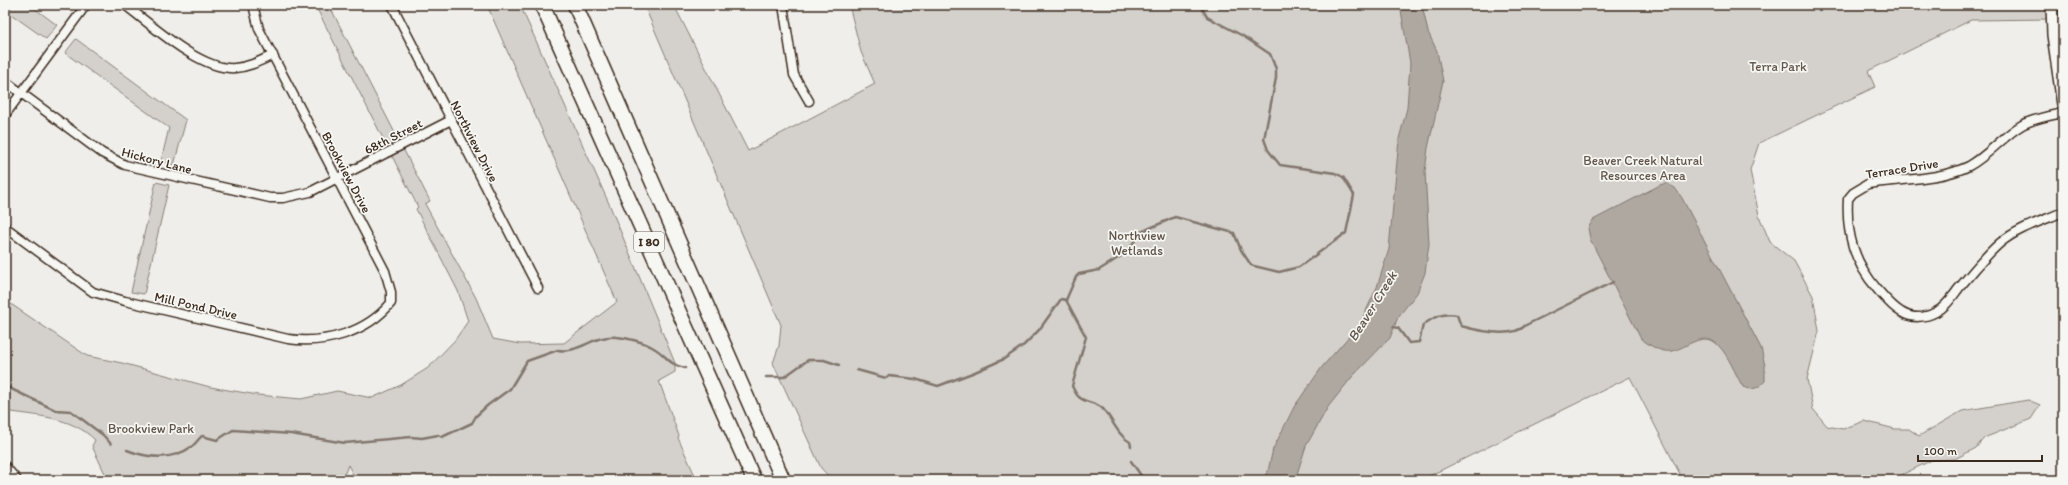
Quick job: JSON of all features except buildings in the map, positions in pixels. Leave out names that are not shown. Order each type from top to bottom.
[{"type":"highway","name":"I 80","points":[[542,5],[754,480]]},
{"type":"highway","name":"I 80","points":[[575,5],[783,480]]},
{"type":"highway","points":[[741,383],[790,480]]},
{"type":"street","points":[[5,115],[86,5]]},
{"type":"street","points":[[125,5],[194,56],[212,66],[234,68],[245,67],[273,55]]},
{"type":"street","name":"Brookview Drive","points":[[253,5],[259,28],[385,271],[391,303]]},
{"type":"street","name":"Northview Drive","points":[[392,5],[538,288]]},
{"type":"street","points":[[782,5],[794,76],[809,101]]},
{"type":"street","points":[[2052,5],[2053,35],[2063,105]]},
{"type":"street","name":"Hickory Lane","points":[[5,81],[102,153],[125,165],[256,196]]},
{"type":"street","name":"Terrace Drive","points":[[2063,113],[2037,118],[2022,125],[1985,156],[1961,169],[1945,174],[1861,186],[1848,199],[1847,219],[1850,240],[1857,260],[1868,277],[1896,308],[1910,316],[1918,317],[1933,314],[1945,306],[1984,258],[2002,242],[2026,228],[2063,212]]},
{"type":"street","name":"68th Street","points":[[256,196],[283,198],[297,196],[315,190],[451,120]]},
{"type":"street","name":"Mill Pond Drive","points":[[5,227],[93,292],[125,301],[288,339],[315,341],[342,335],[372,321],[382,314],[391,303]]},
{"type":"street","points":[[5,466],[17,480]]},
{"type":"green space","points":[[5,5],[30,5],[57,25],[46,39],[5,10]]},
{"type":"green space","name":"Brookview Park","points":[[315,5],[329,5],[430,201],[425,204],[476,298],[493,339],[520,344],[564,343],[617,302],[487,5],[520,5],[610,206],[675,363],[675,372],[659,381],[679,436],[678,438],[697,480],[356,480],[348,465],[345,473],[333,480],[108,480],[92,446],[95,440],[86,432],[75,426],[53,418],[5,411],[5,300],[87,356],[122,363],[210,387],[258,395],[301,399],[337,391],[372,398],[401,385],[428,368],[455,340],[468,321],[458,291],[416,209],[418,207]]},
{"type":"green space","name":"Northview Wetlands","points":[[644,5],[674,5],[748,151],[875,84],[861,52],[849,5],[2052,5],[2053,19],[1971,20],[1868,71],[1875,87],[1759,143],[1750,170],[1759,216],[1770,242],[1794,261],[1813,296],[1819,331],[1807,379],[1813,409],[1827,426],[1843,429],[1864,421],[1895,429],[1909,429],[1919,436],[1962,411],[2028,400],[2040,405],[2031,419],[1984,438],[1976,448],[1955,459],[1932,460],[1891,480],[1683,480],[1630,377],[1421,480],[832,480],[821,468],[773,363],[779,346],[781,325]]},
{"type":"green space","points":[[76,39],[186,120],[174,165],[161,161],[169,128],[65,53]]},
{"type":"green space","points":[[156,182],[169,185],[144,294],[131,292]]},
{"type":"water","name":"Beaver Creek","points":[[1400,5],[1422,5],[1428,32],[1437,51],[1443,81],[1428,148],[1425,171],[1429,244],[1425,273],[1417,293],[1398,317],[1390,338],[1352,377],[1328,407],[1306,446],[1295,480],[1262,480],[1268,471],[1273,449],[1294,407],[1322,367],[1360,324],[1377,287],[1389,249],[1399,139],[1407,108],[1410,63]]},
{"type":"water","points":[[1666,183],[1675,188],[1682,198],[1761,348],[1765,366],[1765,381],[1755,388],[1750,389],[1743,387],[1722,349],[1712,341],[1707,339],[1695,341],[1672,351],[1663,351],[1641,339],[1590,239],[1588,228],[1593,220]]},
{"type":"waterway","points":[[1131,446],[1130,442],[1118,431],[1102,408],[1081,399],[1072,386],[1086,337],[1066,300],[1076,277],[1079,274],[1099,270],[1126,253],[1141,232],[1175,217],[1234,233],[1241,250],[1251,265],[1279,272],[1299,267],[1346,233],[1354,195],[1343,177],[1335,173],[1280,165],[1268,150],[1264,139],[1276,78],[1276,69],[1270,54],[1243,36],[1207,17],[1200,5]]},
{"type":"waterway","points":[[1393,327],[1398,328],[1409,343],[1419,342],[1423,325],[1435,318],[1452,314],[1457,315],[1461,326],[1486,332],[1512,332],[1613,282]]},
{"type":"waterway","points":[[857,370],[886,378],[889,376],[915,379],[938,386],[1004,359],[1024,345],[1039,330],[1061,299],[1066,300]]},
{"type":"waterway","points":[[127,450],[143,455],[159,457],[168,456],[184,451],[193,446],[202,436],[217,440],[233,430],[291,434],[345,443],[411,437],[422,438],[438,435],[442,437],[472,423],[476,416],[488,405],[510,389],[527,361],[558,350],[580,347],[601,338],[626,338],[645,343],[657,350],[671,362],[679,367],[685,368]]},
{"type":"waterway","points":[[766,377],[784,377],[808,360],[824,360],[839,365]]},
{"type":"waterway","points":[[5,386],[55,410],[71,411],[103,435],[111,444]]},
{"type":"waterway","points":[[1131,461],[1144,480]]},
{"type":"park label","name":"Terra Park","points":[[1778,66]]},
{"type":"park label","name":"Beaver Creek Natural Resources Area","points":[[1643,168]]}]
